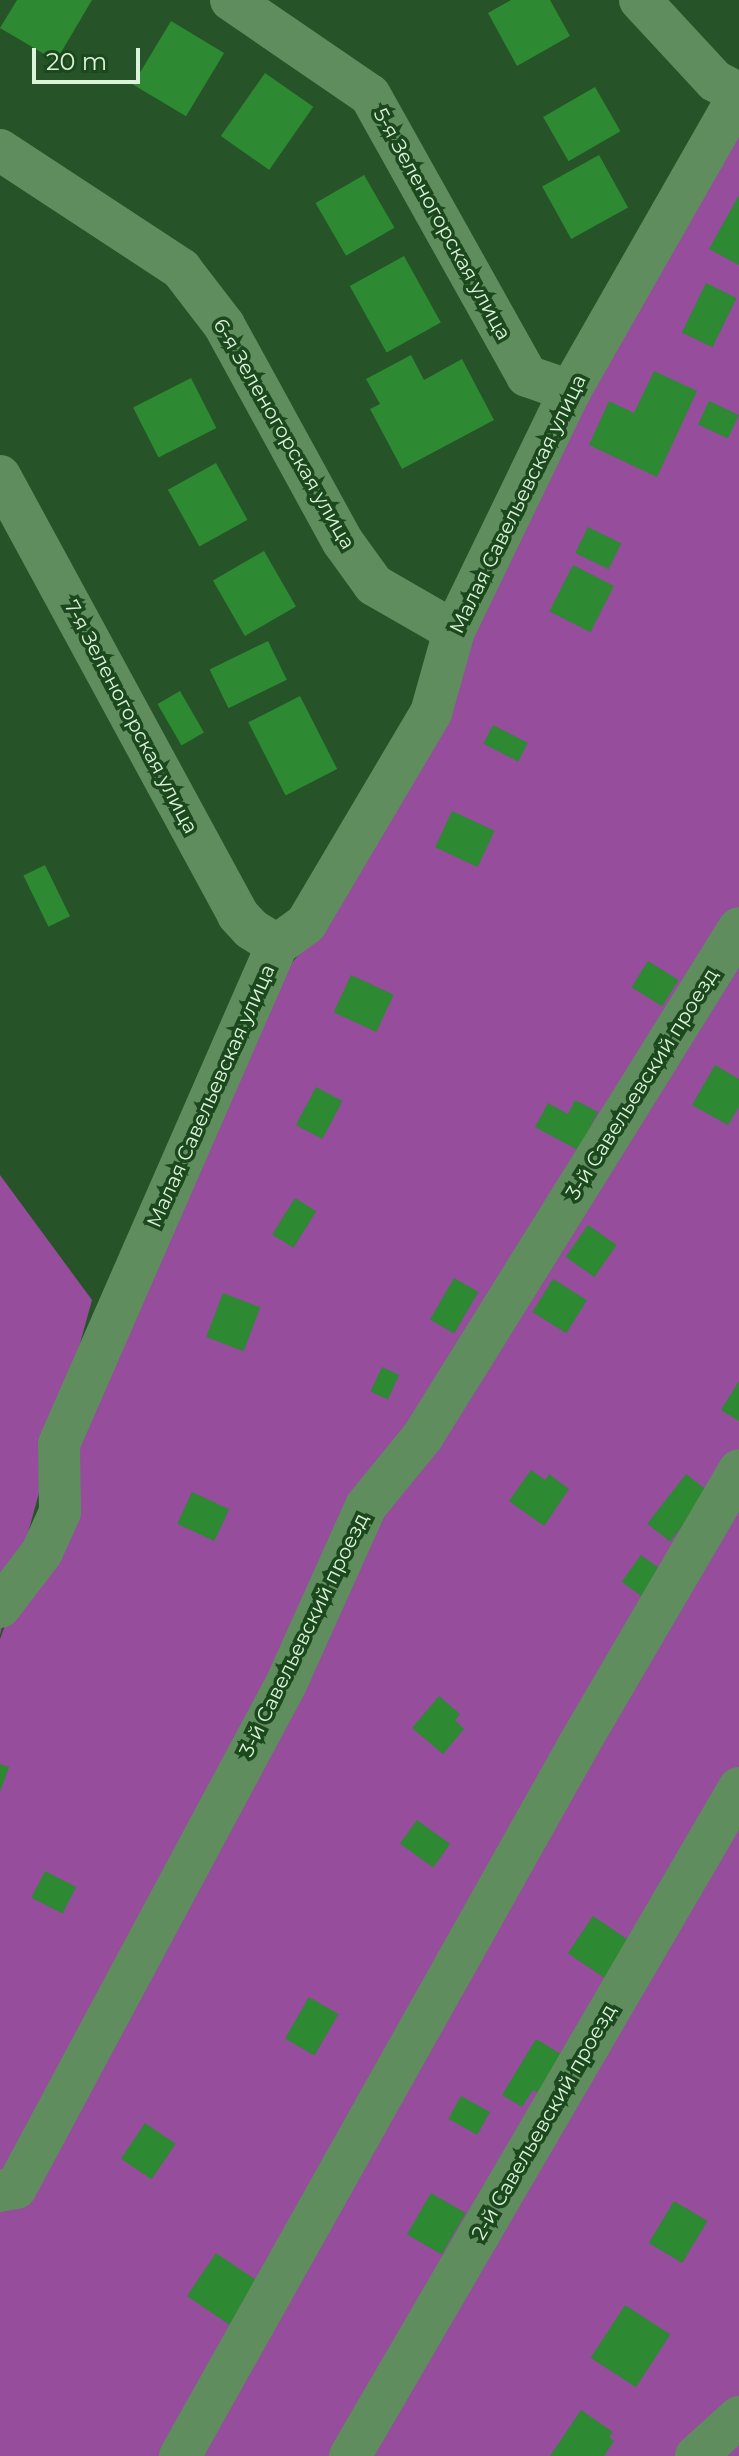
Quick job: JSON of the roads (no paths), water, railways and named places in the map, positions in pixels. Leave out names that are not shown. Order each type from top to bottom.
[{"type":"street","name":"5-я Зеленогорская улица","points":[[231,0],[370,95],[527,376],[570,391]]},
{"type":"street","points":[[640,0],[715,81],[736,109]]},
{"type":"street","name":"Малая Савельевская улица","points":[[0,1607],[42,1552],[60,1512],[59,1444],[277,945],[306,924],[431,713],[454,631],[570,391],[736,109]]},
{"type":"street","name":"6-я Зеленогорская улица","points":[[0,150],[181,269],[224,325],[343,542],[374,585],[454,631]]},
{"type":"street","name":"7-я Зеленогорская улица","points":[[0,476],[238,915],[251,929],[277,945]]},
{"type":"street","name":"3-й Савельевский проезд","points":[[0,2191],[16,2188],[278,1698],[366,1506],[423,1436],[739,928]]},
{"type":"street","points":[[180,2456],[579,1744],[739,1470]]},
{"type":"street","name":"2-й Савельевский проезд","points":[[350,2456],[739,1788]]},
{"type":"street","points":[[696,2456],[739,2417]]}]
